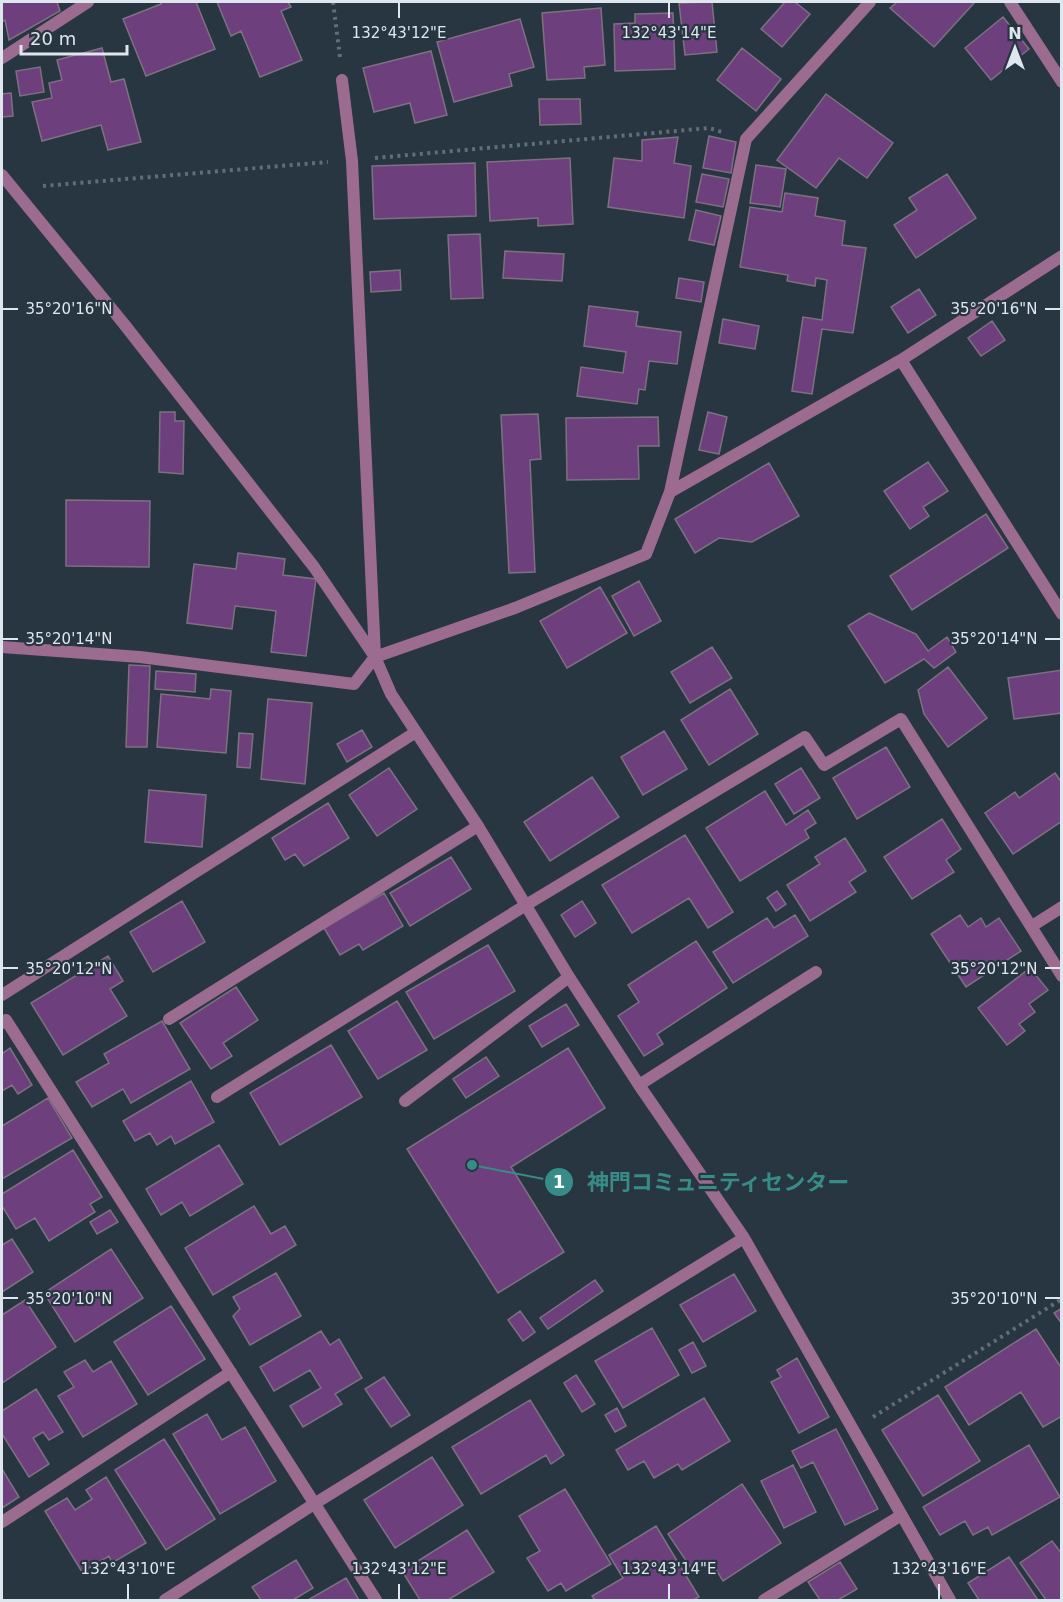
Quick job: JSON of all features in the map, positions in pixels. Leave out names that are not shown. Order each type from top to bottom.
[{"type":"street","points":[[2,57],[69,6],[88,2]]},
{"type":"street","points":[[2,648],[140,657],[354,684],[375,657],[515,608],[646,554],[670,492],[746,139],[870,2]]},
{"type":"street","points":[[1010,2],[1062,82]]},
{"type":"street","points":[[342,80],[352,160],[375,657]]},
{"type":"street","points":[[2,175],[124,324],[314,567],[375,657],[391,694],[478,826],[569,977],[639,1085],[744,1238],[900,1516],[950,1600]]},
{"type":"street","points":[[670,492],[901,360],[1062,256]]},
{"type":"street","points":[[901,360],[1062,614]]},
{"type":"street","points":[[217,1097],[526,905],[805,737],[824,765],[901,719],[1062,976]]},
{"type":"street","points":[[2,995],[416,732]]},
{"type":"street","points":[[169,1019],[478,826]]},
{"type":"street","points":[[1032,926],[1062,907]]},
{"type":"street","points":[[639,1085],[816,972]]},
{"type":"street","points":[[405,1101],[569,977]]},
{"type":"street","points":[[2,1023],[6,1020],[376,1600]]},
{"type":"street","points":[[165,1600],[314,1504],[744,1238]]},
{"type":"street","points":[[2,1522],[231,1372]]},
{"type":"street","points":[[764,1600],[900,1516]]},
{"type":"path","points":[[333,2],[342,80]]},
{"type":"path","points":[[12,188],[709,128],[746,139]]},
{"type":"path","points":[[852,1430],[1062,1299]]},
{"type":"building","points":[[2,2],[57,2],[60,11],[9,40],[5,20],[2,22]]},
{"type":"building","points":[[160,2],[196,2],[215,49],[146,76],[123,19],[161,4]]},
{"type":"building","points":[[217,2],[288,2],[291,7],[281,11],[302,60],[260,77],[241,31],[231,36]]},
{"type":"building","points":[[712,2],[717,52],[685,55],[679,3]]},
{"type":"building","points":[[785,2],[795,2],[810,14],[782,47],[761,29]]},
{"type":"building","points":[[897,2],[975,2],[934,47],[890,8]]},
{"type":"building","points":[[601,8],[605,65],[584,67],[585,78],[547,80],[542,13]]},
{"type":"building","points":[[673,13],[675,69],[615,71],[614,24],[635,23],[635,14]]},
{"type":"building","points":[[1003,17],[1029,49],[991,80],[965,48]]},
{"type":"building","points":[[520,19],[534,67],[509,74],[512,86],[454,102],[437,42]]},
{"type":"building","points":[[102,48],[111,82],[124,79],[141,142],[108,150],[101,125],[42,141],[32,102],[52,98],[49,83],[62,80],[57,60]]},
{"type":"building","points":[[742,48],[781,79],[756,111],[717,80]]},
{"type":"building","points":[[431,51],[447,115],[415,123],[410,103],[374,112],[363,68]]},
{"type":"building","points":[[40,67],[44,92],[20,96],[16,71]]},
{"type":"building","points":[[11,93],[13,116],[2,117],[2,94]]},
{"type":"building","points":[[826,94],[893,143],[867,178],[839,158],[816,188],[777,160]]},
{"type":"building","points":[[539,99],[580,99],[581,124],[540,125]]},
{"type":"building","points":[[709,136],[736,142],[731,173],[703,168]]},
{"type":"building","points":[[678,137],[674,163],[691,166],[684,218],[608,207],[614,158],[642,161],[642,140]]},
{"type":"building","points":[[570,158],[573,224],[538,226],[538,218],[490,221],[487,162]]},
{"type":"building","points":[[475,163],[476,216],[374,219],[372,166]]},
{"type":"building","points":[[756,165],[786,169],[780,207],[750,203]]},
{"type":"building","points":[[702,174],[729,179],[723,207],[696,202]]},
{"type":"building","points":[[947,174],[976,218],[916,258],[894,225],[917,210],[909,198]]},
{"type":"building","points":[[785,193],[818,198],[815,216],[845,221],[842,245],[866,248],[853,333],[822,329],[812,394],[792,391],[803,317],[822,320],[827,280],[816,278],[815,286],[787,281],[788,275],[740,267],[750,207],[782,212]]},
{"type":"building","points":[[696,210],[721,216],[714,245],[689,240]]},
{"type":"building","points":[[480,234],[483,298],[451,299],[448,235]]},
{"type":"building","points":[[505,251],[564,254],[562,281],[503,278]]},
{"type":"building","points":[[400,270],[401,290],[371,292],[370,272]]},
{"type":"building","points":[[679,278],[704,282],[701,302],[676,298]]},
{"type":"building","points":[[919,289],[936,315],[908,333],[891,307]]},
{"type":"building","points":[[589,306],[638,312],[636,326],[681,332],[677,364],[649,361],[645,390],[639,389],[637,404],[577,396],[581,367],[623,373],[626,352],[584,346]]},
{"type":"building","points":[[723,319],[759,326],[755,349],[719,343]]},
{"type":"building","points":[[992,321],[1005,340],[981,356],[968,338]]},
{"type":"building","points":[[160,412],[175,412],[175,421],[184,421],[183,474],[159,472]]},
{"type":"building","points":[[708,412],[727,417],[719,454],[699,450]]},
{"type":"building","points":[[538,414],[541,459],[530,460],[535,572],[509,573],[501,415]]},
{"type":"building","points":[[658,417],[659,446],[638,446],[639,479],[567,480],[566,418]]},
{"type":"building","points":[[928,462],[948,491],[923,507],[929,516],[910,529],[884,491]]},
{"type":"building","points":[[769,463],[799,516],[752,542],[719,538],[695,553],[675,519]]},
{"type":"building","points":[[66,500],[150,501],[149,567],[66,566]]},
{"type":"building","points":[[986,514],[1008,548],[912,610],[890,576]]},
{"type":"building","points":[[238,553],[285,559],[283,575],[316,579],[306,656],[271,652],[276,611],[235,606],[232,629],[187,623],[194,564],[236,569]]},
{"type":"building","points":[[639,581],[661,621],[634,636],[612,596]]},
{"type":"building","points":[[600,587],[627,633],[567,668],[540,621]]},
{"type":"building","points":[[869,613],[916,634],[928,651],[947,637],[956,652],[934,668],[924,659],[885,683],[848,626]]},
{"type":"building","points":[[712,647],[732,678],[690,703],[671,672]]},
{"type":"building","points":[[129,665],[150,666],[147,747],[126,747]]},
{"type":"building","points":[[948,667],[987,718],[948,747],[924,714],[918,690]]},
{"type":"building","points":[[1062,670],[1062,713],[1014,719],[1008,678]]},
{"type":"building","points":[[156,671],[196,674],[195,692],[155,689]]},
{"type":"building","points":[[211,689],[231,691],[226,753],[157,747],[161,694],[210,699]]},
{"type":"building","points":[[730,689],[758,734],[709,765],[681,720]]},
{"type":"building","points":[[268,699],[312,703],[305,784],[261,779]]},
{"type":"building","points":[[362,730],[372,747],[347,762],[337,744]]},
{"type":"building","points":[[664,731],[687,769],[643,795],[621,757]]},
{"type":"building","points":[[239,733],[253,734],[250,768],[237,767]]},
{"type":"building","points":[[886,747],[910,787],[857,819],[833,778]]},
{"type":"building","points":[[389,768],[417,809],[377,836],[349,795]]},
{"type":"building","points":[[801,768],[820,798],[794,814],[775,784]]},
{"type":"building","points":[[1055,773],[1062,783],[1062,821],[1013,854],[985,813],[1015,792],[1019,798]]},
{"type":"building","points":[[592,777],[619,817],[550,861],[524,822]]},
{"type":"building","points":[[149,790],[206,795],[202,847],[145,842]]},
{"type":"building","points":[[765,791],[786,825],[808,810],[816,823],[805,830],[809,838],[740,881],[706,828]]},
{"type":"building","points":[[328,803],[349,838],[304,866],[295,854],[285,860],[272,838]]},
{"type":"building","points":[[942,819],[961,849],[946,860],[954,872],[912,899],[884,857]]},
{"type":"building","points":[[685,835],[733,912],[708,928],[689,898],[632,933],[602,885]]},
{"type":"building","points":[[845,838],[866,871],[849,882],[856,892],[810,921],[787,885],[820,864],[815,857]]},
{"type":"building","points":[[451,857],[471,889],[410,926],[390,893]]},
{"type":"building","points":[[777,891],[786,904],[776,911],[767,898]]},
{"type":"building","points":[[384,893],[403,926],[363,950],[359,944],[340,955],[324,928]]},
{"type":"building","points":[[182,901],[205,942],[153,972],[130,932]]},
{"type":"building","points":[[582,901],[596,923],[575,937],[561,915]]},
{"type":"building","points":[[795,915],[808,936],[733,983],[713,952],[767,918],[774,928]]},
{"type":"building","points":[[960,915],[968,927],[981,918],[986,927],[999,918],[1021,951],[966,987],[931,934]]},
{"type":"building","points":[[696,941],[727,988],[657,1034],[663,1044],[644,1056],[618,1016],[639,1002],[628,985]]},
{"type":"building","points":[[488,945],[515,991],[434,1039],[406,992]]},
{"type":"building","points":[[108,956],[123,981],[110,989],[127,1016],[63,1055],[31,1003]]},
{"type":"building","points":[[1030,968],[1048,990],[1029,1004],[1035,1012],[1019,1024],[1025,1031],[1007,1045],[978,1008]]},
{"type":"building","points":[[236,987],[258,1020],[223,1043],[232,1056],[211,1069],[180,1023]]},
{"type":"building","points":[[397,1001],[427,1050],[378,1079],[348,1031]]},
{"type":"building","points":[[566,1004],[579,1025],[542,1047],[529,1026]]},
{"type":"building","points":[[162,1021],[190,1069],[131,1103],[123,1089],[92,1107],[76,1082],[109,1063],[104,1054]]},
{"type":"building","points":[[331,1045],[362,1097],[280,1145],[250,1093]]},
{"type":"building","points":[[10,1048],[32,1085],[18,1094],[12,1085],[2,1091],[2,1050],[3,1053]]},
{"type":"building","points":[[568,1048],[605,1108],[511,1167],[564,1252],[498,1293],[407,1149]]},
{"type":"building","points":[[486,1057],[499,1076],[466,1098],[453,1079]]},
{"type":"building","points":[[191,1081],[214,1122],[175,1144],[171,1136],[157,1145],[150,1133],[135,1141],[123,1121]]},
{"type":"building","points":[[48,1098],[72,1138],[2,1179],[2,1126]]},
{"type":"building","points":[[219,1145],[243,1184],[190,1216],[182,1202],[161,1215],[146,1189]]},
{"type":"building","points":[[73,1150],[102,1197],[90,1204],[95,1212],[49,1241],[35,1218],[16,1229],[2,1206],[2,1194]]},
{"type":"building","points":[[254,1206],[271,1234],[285,1226],[296,1245],[213,1295],[185,1248]]},
{"type":"building","points":[[110,1210],[118,1222],[97,1234],[90,1222]]},
{"type":"building","points":[[12,1239],[33,1272],[2,1292],[2,1245]]},
{"type":"building","points":[[111,1249],[143,1298],[75,1342],[44,1293]]},
{"type":"building","points":[[276,1273],[301,1316],[250,1345],[233,1316],[240,1309],[233,1297]]},
{"type":"building","points":[[734,1274],[756,1311],[703,1342],[680,1305]]},
{"type":"building","points":[[595,1280],[603,1291],[548,1329],[540,1318]]},
{"type":"building","points":[[25,1300],[56,1347],[2,1383],[2,1315]]},
{"type":"building","points":[[171,1306],[205,1359],[148,1395],[114,1342]]},
{"type":"building","points":[[1062,1308],[1062,1324],[1054,1313]]},
{"type":"building","points":[[520,1311],[535,1332],[523,1341],[508,1320]]},
{"type":"building","points":[[652,1328],[679,1375],[623,1408],[595,1361]]},
{"type":"building","points":[[1036,1329],[1062,1369],[1062,1416],[1043,1427],[1021,1392],[969,1425],[945,1387]]},
{"type":"building","points":[[321,1331],[330,1345],[339,1339],[362,1378],[335,1394],[342,1404],[303,1427],[290,1406],[321,1388],[310,1370],[274,1391],[260,1367]]},
{"type":"building","points":[[693,1342],[706,1366],[692,1373],[679,1350]]},
{"type":"building","points":[[797,1358],[829,1417],[799,1433],[771,1382],[781,1377],[777,1370]]},
{"type":"building","points":[[85,1360],[93,1372],[111,1361],[137,1404],[83,1437],[58,1396],[74,1387],[64,1372]]},
{"type":"building","points":[[576,1375],[595,1404],[582,1412],[564,1383]]},
{"type":"building","points":[[384,1377],[410,1415],[391,1427],[365,1389]]},
{"type":"building","points":[[36,1389],[63,1432],[49,1440],[43,1432],[33,1438],[49,1464],[29,1477],[2,1434],[2,1411]]},
{"type":"building","points":[[938,1395],[980,1461],[923,1496],[882,1430]]},
{"type":"building","points":[[704,1398],[730,1441],[682,1470],[678,1464],[654,1478],[644,1461],[628,1470],[616,1450]]},
{"type":"building","points":[[530,1400],[564,1455],[551,1464],[546,1455],[481,1494],[452,1447]]},
{"type":"building","points":[[617,1408],[626,1426],[615,1432],[605,1415]]},
{"type":"building","points":[[207,1414],[222,1440],[245,1427],[276,1481],[220,1514],[173,1434]]},
{"type":"building","points":[[836,1429],[878,1509],[845,1525],[813,1462],[801,1468],[792,1451]]},
{"type":"building","points":[[164,1439],[215,1519],[166,1550],[115,1470]]},
{"type":"building","points":[[1029,1445],[1060,1497],[992,1535],[988,1527],[973,1535],[965,1521],[940,1535],[923,1507]]},
{"type":"building","points":[[432,1457],[463,1505],[395,1548],[364,1500]]},
{"type":"building","points":[[793,1465],[816,1512],[784,1528],[761,1481]]},
{"type":"building","points":[[2,1469],[19,1497],[2,1508]]},
{"type":"building","points":[[106,1477],[146,1543],[112,1563],[109,1556],[82,1572],[45,1511],[67,1498],[75,1510],[92,1499],[86,1490]]},
{"type":"building","points":[[742,1484],[781,1543],[723,1581],[710,1560],[693,1571],[668,1534]]},
{"type":"building","points":[[565,1489],[611,1564],[566,1591],[561,1583],[548,1591],[527,1558],[540,1551],[519,1516]]},
{"type":"building","points":[[656,1526],[699,1597],[693,1600],[595,1600],[592,1596],[623,1578],[609,1555]]},
{"type":"building","points":[[467,1530],[494,1572],[448,1600],[420,1600],[402,1571]]},
{"type":"building","points":[[1052,1541],[1062,1554],[1062,1600],[1046,1600],[1020,1563]]},
{"type":"building","points":[[1009,1557],[1038,1600],[979,1600],[968,1583]]},
{"type":"building","points":[[296,1560],[313,1588],[293,1600],[261,1600],[252,1587]]},
{"type":"building","points":[[840,1562],[857,1589],[838,1600],[820,1600],[808,1582]]},
{"type":"building","points":[[346,1578],[359,1600],[308,1600]]},
{"type":"place","name":"神門コミュニティセンター","points":[[472,1165]]}]
